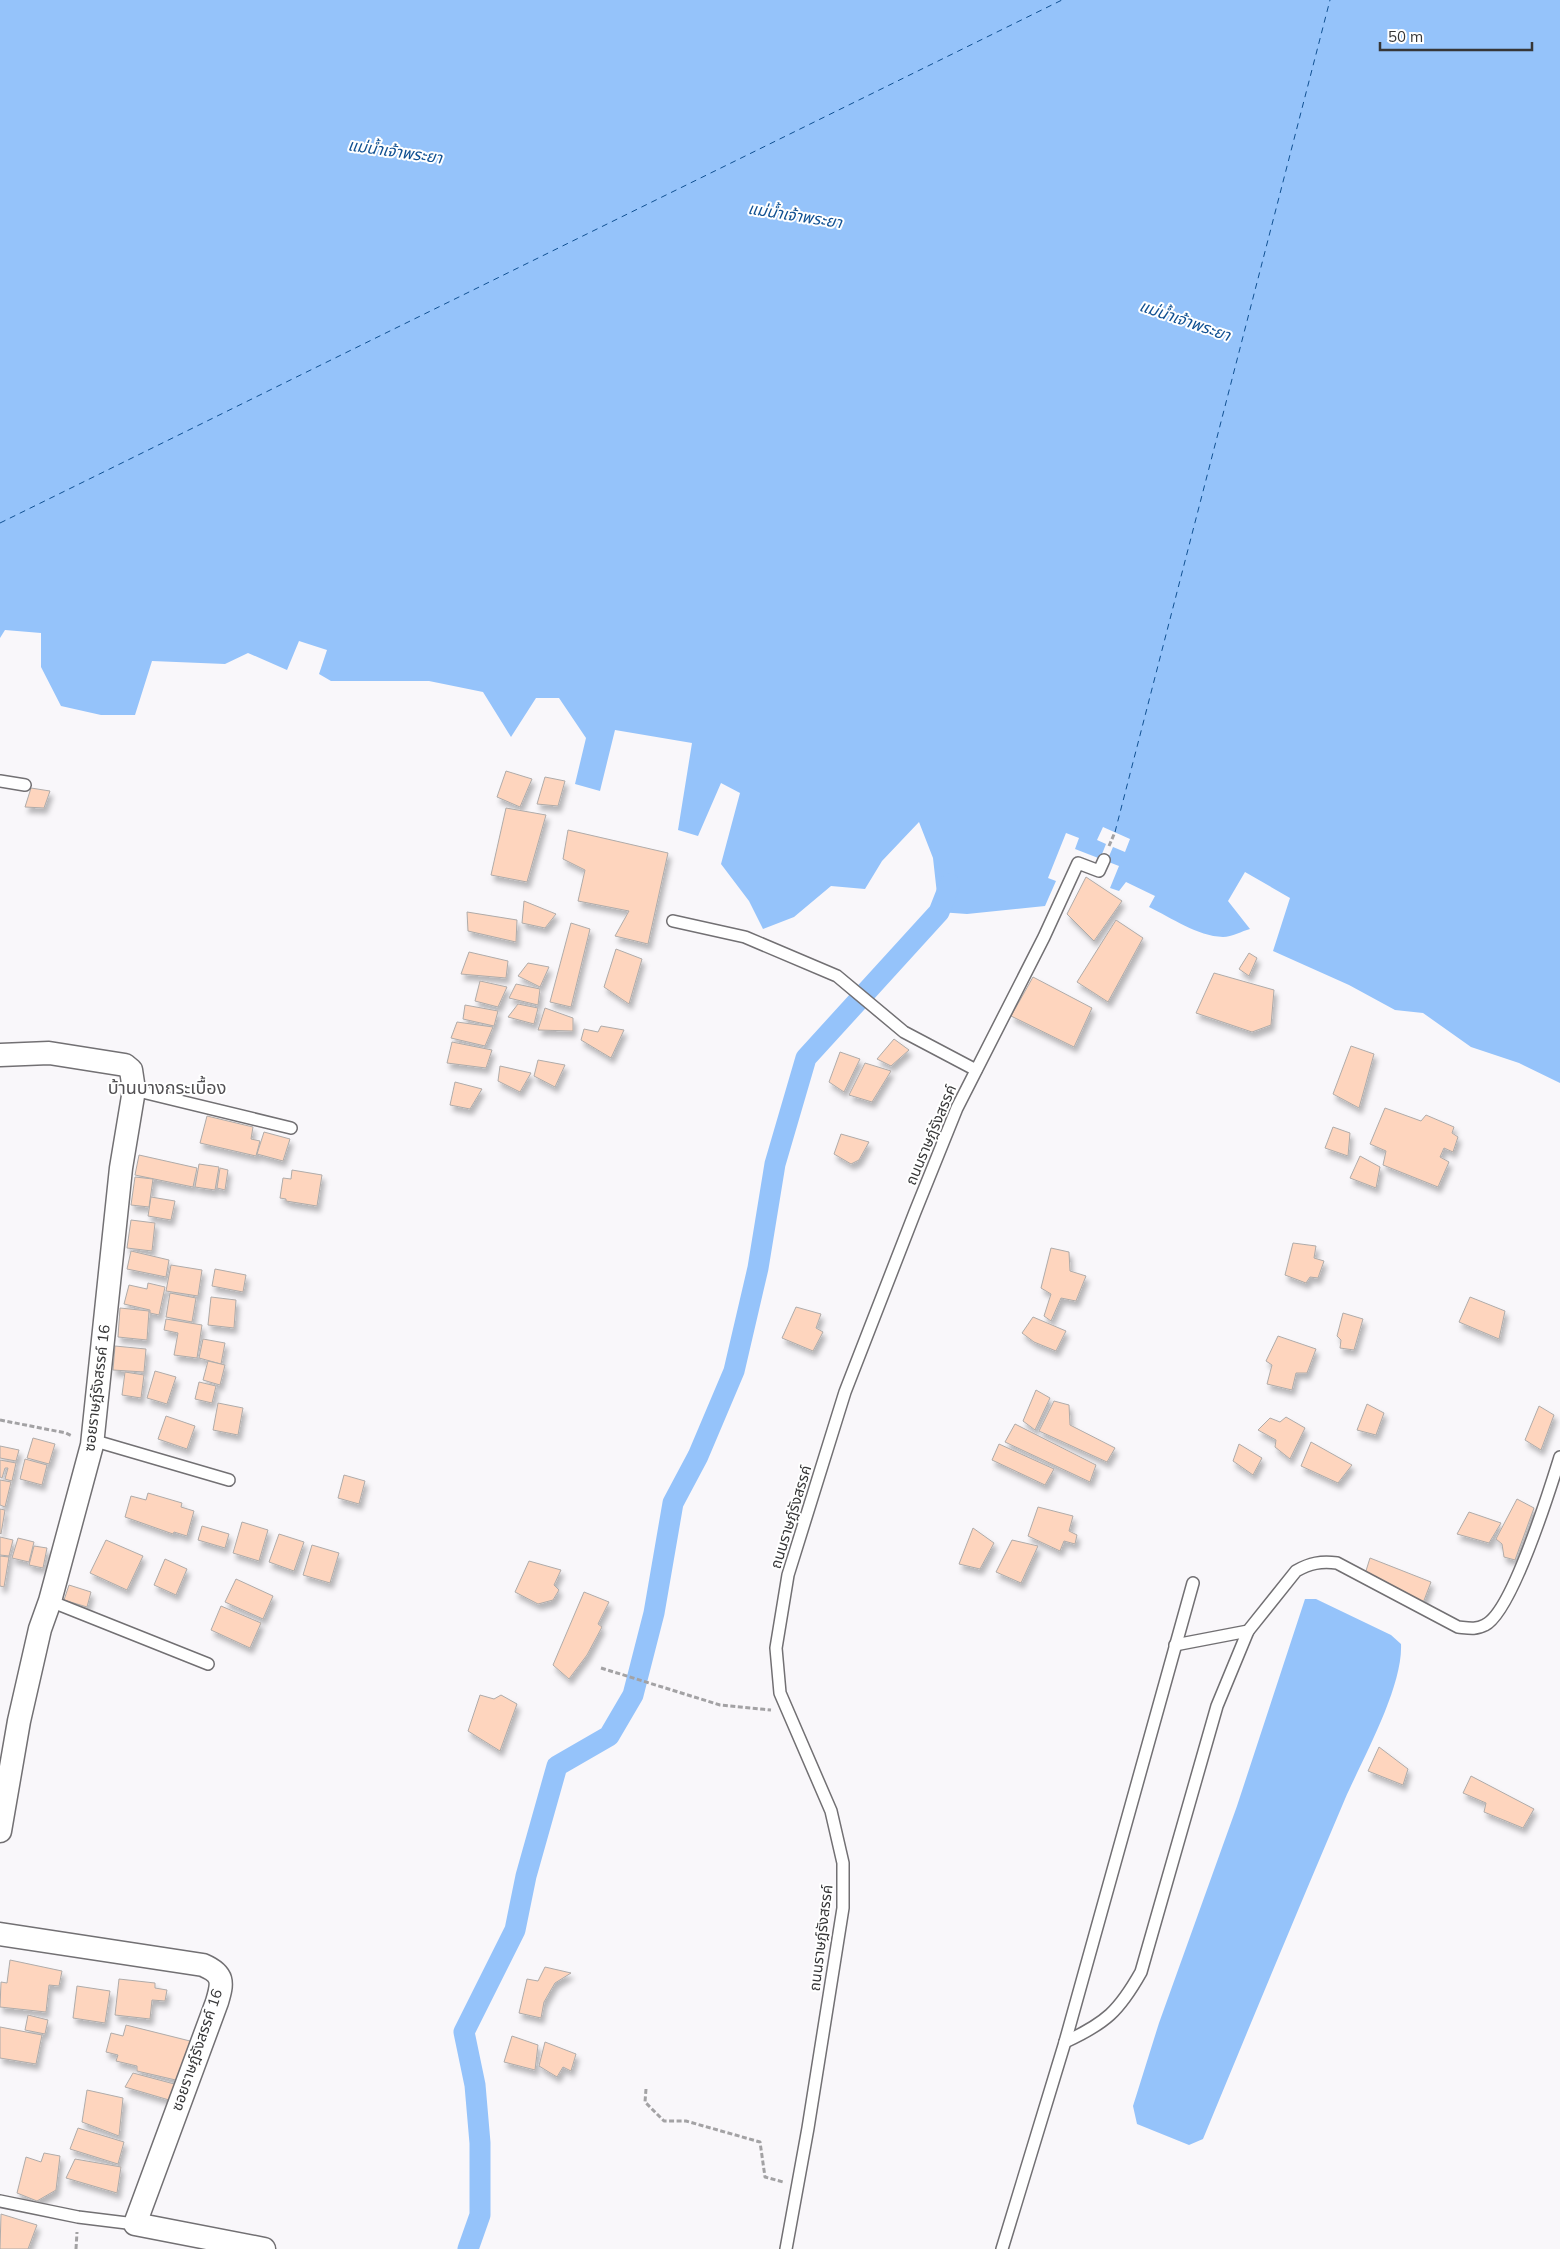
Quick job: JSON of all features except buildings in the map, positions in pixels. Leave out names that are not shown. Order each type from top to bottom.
[{"type":"street","name":"ซอยราษฎ์รังสรรค์ 16","points":[[0,1055],[49,1053],[125,1065],[131,1070],[134,1090],[121,1168],[92,1443],[50,1601],[40,1629],[18,1721],[0,1831]]},
{"type":"street","name":"ซอยราษฎ์รังสรรค์ 16","points":[[0,1934],[203,1966],[214,1970],[220,1978],[221,1988],[217,2002],[135,2224]]},
{"type":"street","points":[[135,2224],[264,2249]]},
{"type":"lane","points":[[0,781],[25,785]]},
{"type":"lane","name":"ถนนราษฎ์รังสรรค์","points":[[786,2249],[798,2187],[843,1908],[843,1863],[831,1811],[780,1694],[776,1648],[788,1575],[845,1392],[953,1117],[1044,937],[1078,863],[1099,872],[1104,860]]},
{"type":"lane","points":[[673,921],[745,937],[837,976],[851,986],[879,1012],[911,1036],[976,1070]]},
{"type":"lane","points":[[134,1090],[291,1128]]},
{"type":"lane","points":[[92,1443],[229,1480]]},
{"type":"lane","points":[[1065,2042],[1087,2032],[1106,2019],[1125,2000],[1141,1972],[1217,1706],[1248,1631],[1296,1571],[1307,1565],[1323,1561],[1337,1562],[1458,1627],[1472,1629],[1486,1625],[1495,1617],[1504,1604],[1535,1533],[1560,1457]]},
{"type":"lane","points":[[1002,2249],[1065,2042],[1193,1583]]},
{"type":"lane","points":[[50,1601],[208,1664]]},
{"type":"lane","points":[[1175,1645],[1248,1631]]},
{"type":"lane","points":[[0,2201],[78,2217],[135,2224]]},
{"type":"path","points":[[0,1420],[66,1433],[92,1443]]},
{"type":"path","points":[[601,1668],[720,1705],[787,1712]]},
{"type":"path","points":[[646,2089],[645,2102],[664,2121],[686,2121],[760,2142],[765,2177],[798,2187]]},
{"type":"water","name":"แม่น้ำเจ้าพระยา","points":[[0,0],[1560,0],[1560,1083],[1519,1063],[1471,1047],[1423,1013],[1395,1010],[1349,985],[1273,951],[1290,898],[1245,872],[1228,901],[1250,929],[1226,937],[1213,936],[1185,926],[1149,907],[1155,896],[1126,882],[1119,891],[1110,888],[1119,866],[1075,849],[1079,838],[1066,833],[1048,878],[1056,881],[1045,906],[967,914],[939,912],[933,858],[919,822],[882,861],[865,889],[831,886],[794,917],[763,929],[749,901],[721,864],[740,793],[721,783],[698,836],[678,830],[692,743],[615,730],[600,791],[575,784],[586,738],[559,698],[536,698],[511,737],[483,692],[429,681],[331,681],[319,674],[327,650],[299,641],[287,670],[248,653],[225,664],[152,661],[135,715],[101,715],[61,706],[41,667],[41,633],[5,630],[0,638]]},
{"type":"water","points":[[1305,1599],[1316,1599],[1391,1635],[1401,1644],[1396,1681],[1203,2139],[1189,2145],[1137,2124],[1133,2106],[1159,2023],[1237,1806]]},
{"type":"pier","points":[[1103,827],[1130,839],[1125,852],[1113,847],[1107,861],[1100,859],[1106,844],[1097,840]]},
{"type":"waterway","points":[[468,2249],[480,2215],[480,2143],[475,2085],[464,2032],[515,1930],[526,1876],[557,1766],[609,1736],[633,1695],[654,1613],[673,1503],[698,1456],[734,1371],[758,1268],[775,1164],[806,1058],[939,912],[950,884]]},
{"type":"ferry route","points":[[0,523],[1062,0]]},
{"type":"ferry route","points":[[1115,832],[1330,0]]},
{"type":"district","name":"บ้านบางกระเบื้อง","points":[[167,1088]]}]
